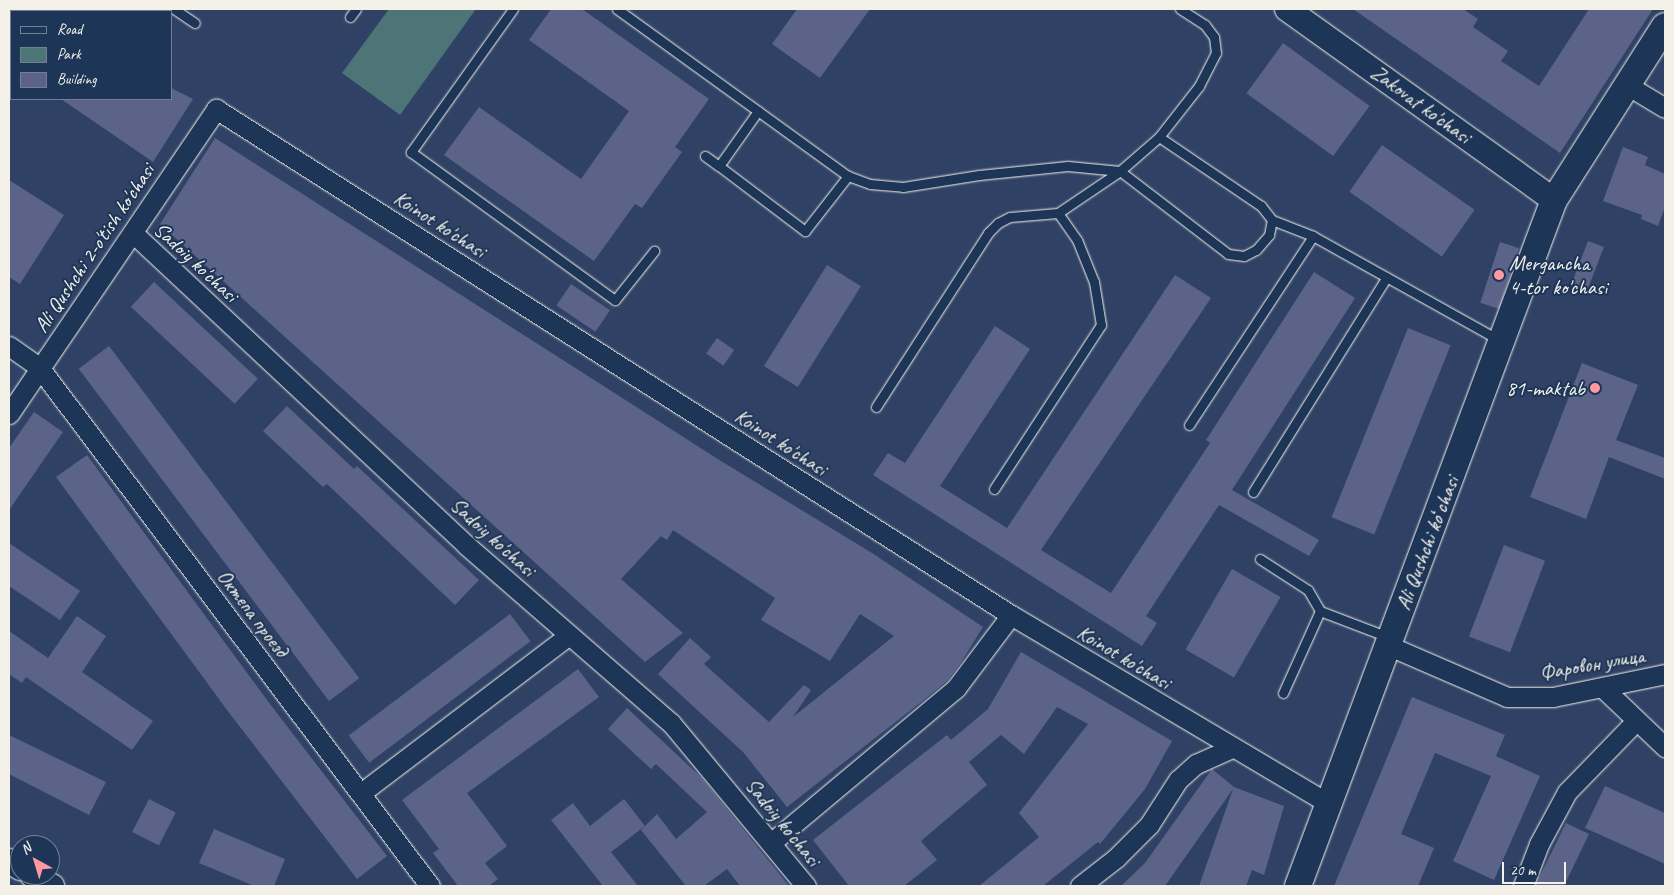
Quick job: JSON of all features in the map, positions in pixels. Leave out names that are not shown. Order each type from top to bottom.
[{"type":"main road","points":[[1554,200],[1665,26]]},
{"type":"main road","name":"Ali Qushchi koʻchasi","points":[[1298,886],[1554,200]]},
{"type":"street","name":"Zakovat ko'chasi","points":[[1287,9],[1554,200]]},
{"type":"street","points":[[1627,85],[1665,108]]},
{"type":"street","name":"Ali Qushchi 2-o'tish ko'chasi","points":[[9,414],[134,234],[216,109]]},
{"type":"street","name":"Koinot ko'chasi","points":[[216,109],[1011,615],[1232,748],[1328,803]]},
{"type":"street","name":"Sadoiy ko'chasi","points":[[134,234],[466,545],[671,723],[772,842],[806,886]]},
{"type":"street","name":"Октепа проезд","points":[[9,346],[40,367],[430,886]]},
{"type":"street","points":[[772,842],[956,688],[1011,615]]},
{"type":"street","points":[[361,793],[569,634]]},
{"type":"street","name":"Фаровон улица","points":[[1389,641],[1506,697],[1553,698],[1665,674]]},
{"type":"street","points":[[1602,688],[1635,722],[1665,747]]},
{"type":"street","points":[[1523,886],[1539,844],[1567,792],[1635,722]]},
{"type":"street","points":[[1080,886],[1116,858],[1149,826],[1178,780],[1196,764],[1232,748]]},
{"type":"lane","points":[[174,9],[195,23]]},
{"type":"lane","points":[[512,9],[411,152],[615,300],[654,251]]},
{"type":"lane","points":[[617,9],[848,176],[870,184],[903,186],[979,174],[1068,166],[1120,171],[1228,254],[1244,256],[1256,250],[1269,235],[1272,220]]},
{"type":"lane","points":[[876,407],[988,233],[1010,217],[1058,213],[1120,171],[1159,137],[1199,86],[1216,53],[1214,37],[1204,25],[1180,9]]},
{"type":"lane","points":[[718,166],[758,111]]},
{"type":"lane","points":[[1159,137],[1261,206],[1272,220],[1313,236],[1502,342]]},
{"type":"lane","points":[[705,156],[805,231],[848,176]]},
{"type":"lane","points":[[994,489],[1100,325],[1094,282],[1078,240],[1058,213]]},
{"type":"lane","points":[[1189,425],[1313,236]]},
{"type":"lane","points":[[1252,492],[1387,277]]},
{"type":"lane","points":[[1260,558],[1308,590],[1320,612],[1389,641]]},
{"type":"lane","points":[[1283,693],[1320,612]]},
{"type":"green space","points":[[389,9],[476,9],[400,115],[342,73]]},
{"type":"building","points":[[551,9],[582,9],[709,99],[675,147],[682,152],[642,208],[635,204],[594,261],[444,155],[479,107],[581,179],[629,111],[529,40]]},
{"type":"building","points":[[797,9],[870,9],[820,78],[772,44]]},
{"type":"building","points":[[1353,9],[1463,9],[1478,19],[1473,27],[1508,51],[1501,61],[1539,86],[1589,9],[1653,9],[1560,153]]},
{"type":"building","points":[[1283,43],[1370,106],[1333,156],[1247,93]]},
{"type":"building","points":[[172,88],[193,99],[153,162],[62,100],[172,100]]},
{"type":"building","points":[[215,138],[721,461],[872,553],[983,627],[960,664],[948,680],[787,807],[743,752],[658,674],[690,638],[711,657],[704,664],[769,722],[804,685],[811,690],[793,717],[894,636],[860,614],[830,661],[761,620],[775,598],[673,530],[667,540],[661,536],[621,579],[683,633],[645,662],[160,224]]},
{"type":"building","points":[[1382,145],[1475,210],[1442,257],[1349,192]]},
{"type":"building","points":[[1623,147],[1648,157],[1645,165],[1665,174],[1665,207],[1658,226],[1641,219],[1642,215],[1603,201]]},
{"type":"building","points":[[9,180],[64,215],[20,284],[9,277]]},
{"type":"building","points":[[1588,241],[1604,247],[1586,294],[1570,288]]},
{"type":"building","name":"Mergancha 4-tor ko'chasi","points":[[1500,242],[1519,248],[1499,309],[1480,303]]},
{"type":"building","points":[[827,265],[861,286],[798,387],[764,366]]},
{"type":"building","points":[[1314,272],[1355,298],[1232,490],[1319,540],[1309,556],[1219,505],[1146,616],[1157,623],[1142,646],[873,475],[888,453],[905,463],[995,326],[1030,349],[940,486],[1007,528],[1175,275],[1211,298],[1041,550],[1111,593],[1210,443],[1206,440]]},
{"type":"building","points":[[154,282],[258,379],[235,404],[131,307]]},
{"type":"building","points":[[571,284],[610,310],[595,332],[556,306]]},
{"type":"building","points":[[1408,328],[1451,345],[1374,534],[1332,517]]},
{"type":"building","points":[[717,338],[734,350],[723,366],[706,354]]},
{"type":"building","points":[[109,346],[359,678],[329,701],[79,369]]},
{"type":"building","points":[[1582,363],[1638,385],[1616,440],[1665,458],[1665,479],[1609,457],[1586,519],[1530,497]]},
{"type":"building","points":[[287,406],[354,469],[357,466],[479,580],[455,605],[327,484],[323,487],[263,431]]},
{"type":"building","points":[[34,412],[63,432],[9,510],[9,448]]},
{"type":"building","points":[[87,455],[273,708],[387,856],[357,879],[230,714],[56,477]]},
{"type":"building","points":[[9,543],[80,591],[60,620],[9,586]]},
{"type":"building","points":[[1504,545],[1545,561],[1510,652],[1469,636]]},
{"type":"building","points":[[1232,569],[1280,597],[1234,678],[1186,650]]},
{"type":"building","points":[[510,614],[530,641],[369,763],[349,736]]},
{"type":"building","points":[[77,616],[106,636],[82,672],[153,721],[132,750],[26,677],[22,683],[9,674],[9,631],[48,658]]},
{"type":"building","points":[[1021,652],[1172,741],[1145,789],[1100,844],[1098,842],[1043,886],[979,886],[1039,837],[1019,813],[1088,724],[1057,707],[1024,754],[1001,735],[969,762],[987,785],[921,841],[937,860],[904,886],[849,886],[813,840],[947,735],[951,740],[988,709]]},
{"type":"building","points":[[578,669],[599,697],[467,793],[507,846],[485,863],[498,879],[489,886],[458,886],[433,853],[439,849],[402,800]]},
{"type":"building","points":[[1412,697],[1505,735],[1496,756],[1540,776],[1494,880],[1453,861],[1491,776],[1435,753],[1401,834],[1434,848],[1418,886],[1334,886]]},
{"type":"building","points":[[627,708],[702,778],[789,886],[740,886],[727,869],[704,886],[686,886],[641,830],[657,814],[676,839],[707,812],[656,764],[651,769],[608,729]]},
{"type":"building","points":[[9,735],[106,782],[89,815],[9,774]]},
{"type":"building","points":[[1212,769],[1234,787],[1284,806],[1264,875],[1252,870],[1246,886],[1199,886],[1233,789],[1165,886],[1121,886],[1145,863]]},
{"type":"building","points":[[1605,786],[1665,813],[1665,864],[1585,828]]},
{"type":"building","points":[[149,799],[176,813],[159,846],[132,832]]},
{"type":"building","points":[[624,799],[645,826],[611,852],[638,886],[603,886],[551,820],[573,803],[590,826]]},
{"type":"building","points":[[1566,823],[1589,834],[1564,886],[1535,886]]},
{"type":"building","points":[[214,829],[285,859],[274,886],[254,886],[199,863]]},
{"type":"place","name":"Mergancha 4-tor ko'chasi","points":[[1499,275]]},
{"type":"place","name":"81-maktab","points":[[1595,388]]}]
